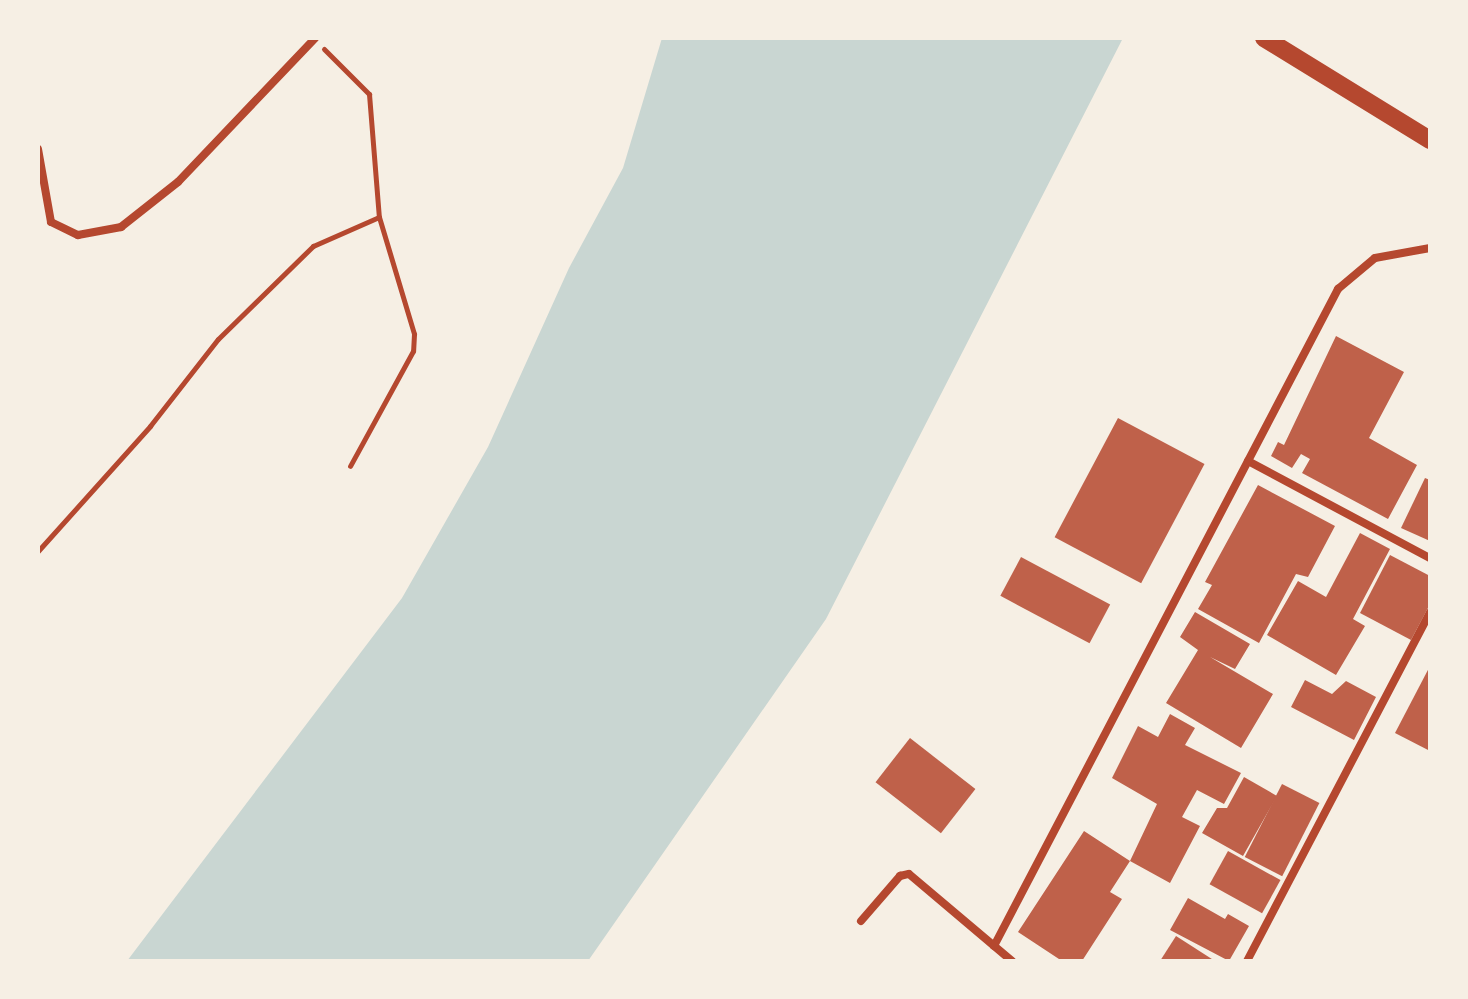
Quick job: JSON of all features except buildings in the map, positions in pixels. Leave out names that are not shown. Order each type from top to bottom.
[{"type":"highway","points":[[1264,38],[1430,140]]},
{"type":"street","points":[[38,149],[51,222],[78,235],[121,227],[178,182],[314,39]]},
{"type":"street","points":[[994,946],[1346,279],[1375,258],[1430,248]]},
{"type":"street","points":[[1248,461],[1430,558]]},
{"type":"street","points":[[1247,961],[1430,612]]},
{"type":"street","points":[[861,921],[900,876],[909,874],[1012,961]]},
{"type":"path","points":[[314,39],[369,94],[379,217],[410,314],[413,351],[350,466]]},
{"type":"path","points":[[38,551],[150,426],[218,339],[313,246],[379,217]]},
{"type":"shaded area","points":[[662,38],[1123,38],[826,619],[588,961],[127,961],[402,598],[488,447],[569,268],[623,168]]}]
